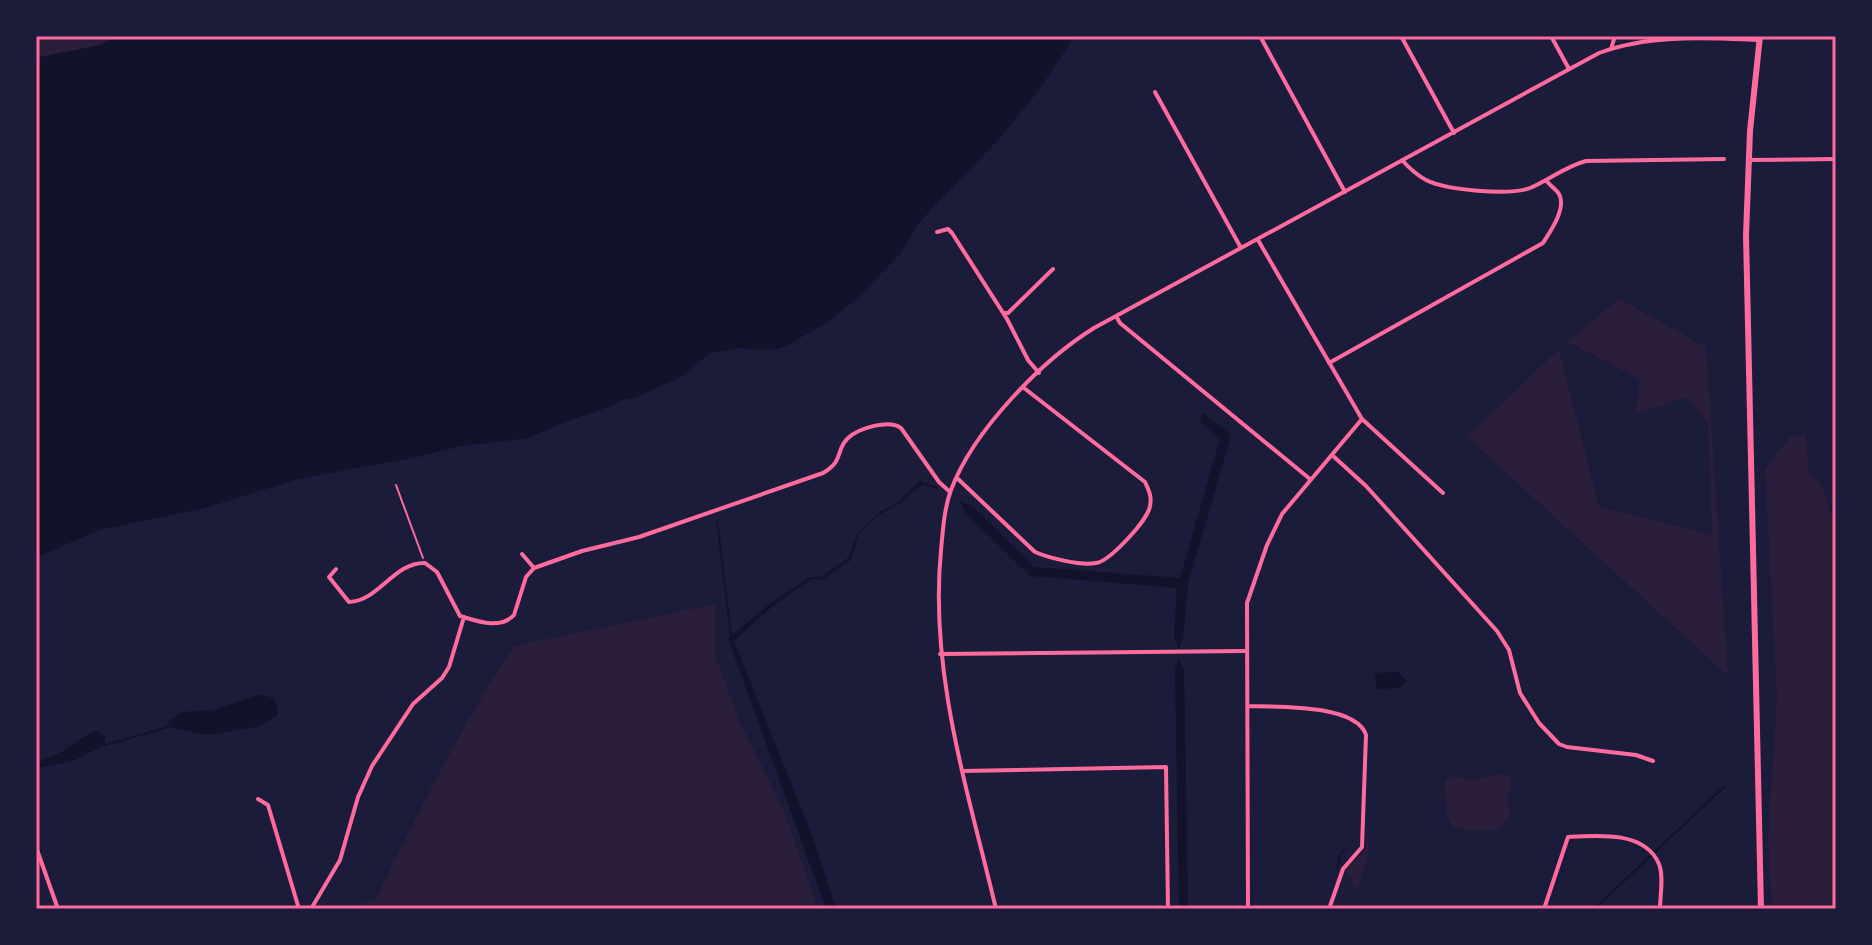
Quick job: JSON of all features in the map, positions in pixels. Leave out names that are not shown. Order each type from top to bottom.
[{"type":"main road","points":[[1760,38],[1748,160],[1746,235],[1761,909]]},
{"type":"street","points":[[1260,36],[1345,192]]},
{"type":"street","points":[[1401,36],[1454,133]]},
{"type":"street","points":[[1551,36],[1569,69]]},
{"type":"street","points":[[1611,49],[1615,36]]},
{"type":"street","points":[[996,909],[963,771],[940,654],[938,582],[946,508],[956,478],[978,438],[1039,373],[1079,337],[1569,69],[1611,49],[1678,38],[1760,38]]},
{"type":"street","points":[[1155,92],[1241,248]]},
{"type":"street","points":[[1402,160],[1425,179],[1441,186],[1485,191],[1527,189],[1586,161],[1724,159]]},
{"type":"street","points":[[1748,160],[1836,159]]},
{"type":"street","points":[[1329,363],[1543,243],[1556,219],[1560,201],[1546,179]]},
{"type":"street","points":[[937,232],[948,229],[952,233],[1003,313],[1028,360],[1039,373]]},
{"type":"street","points":[[1258,240],[1362,419],[1443,493]]},
{"type":"street","points":[[1003,313],[1008,313],[1053,269]]},
{"type":"street","points":[[1116,316],[1120,323],[1310,479]]},
{"type":"street","points":[[956,478],[1035,552],[1050,558],[1096,563],[1115,553],[1150,510],[1151,494],[1145,482],[1024,388]]},
{"type":"street","points":[[1248,909],[1247,603],[1274,528],[1310,479],[1362,419]]},
{"type":"street","points":[[336,569],[329,577],[349,602],[359,601],[405,568],[425,563],[437,572],[456,611],[464,617],[498,625],[510,620],[526,577],[534,568],[582,551],[639,537],[823,473],[837,463],[842,445],[851,435],[894,423],[950,492]]},
{"type":"street","points":[[1332,455],[1366,486],[1497,631],[1509,650],[1520,693],[1550,736],[1567,747],[1636,755],[1653,761]]},
{"type":"street","points":[[522,554],[534,568]]},
{"type":"street","points":[[311,909],[340,860],[358,797],[372,766],[413,704],[442,678],[449,667],[464,617]]},
{"type":"street","points":[[940,654],[1245,651]]},
{"type":"street","points":[[1247,706],[1349,716],[1358,721],[1366,735],[1362,847],[1343,869],[1329,909]]},
{"type":"street","points":[[963,771],[1166,767],[1168,909]]},
{"type":"street","points":[[258,799],[268,805],[299,909]]},
{"type":"street","points":[[1544,909],[1568,837],[1596,835],[1648,846],[1660,867],[1660,909]]},
{"type":"street","points":[[36,847],[58,909]]},
{"type":"path","points":[[396,485],[425,563]]},
{"type":"shaded area","points":[[36,36],[117,36],[100,45],[40,57],[36,62]]},
{"type":"shaded area","points":[[117,36],[1075,36],[1039,90],[1000,138],[933,207],[901,253],[857,298],[828,322],[784,347],[773,350],[737,348],[710,353],[683,376],[637,397],[622,400],[528,438],[461,446],[298,479],[205,508],[99,530],[36,558],[36,62],[40,57],[100,45]]},
{"type":"shaded area","points":[[1619,299],[1706,347],[1728,676],[1467,437],[1559,349],[1599,507],[1712,536],[1708,422],[1686,397],[1636,414],[1640,379],[1567,342]]},
{"type":"shaded area","points":[[1204,414],[1229,433],[1230,439],[1188,584],[1183,638],[1179,649],[1174,636],[1177,588],[1030,576],[965,512],[960,501],[972,506],[1034,567],[1180,578],[1220,439],[1200,421]]},
{"type":"shaded area","points":[[1791,436],[1806,436],[1809,473],[1820,482],[1836,527],[1836,909],[1772,909],[1768,837],[1777,699],[1765,469]]},
{"type":"shaded area","points":[[920,481],[937,487],[923,484],[896,506],[879,515],[859,534],[851,560],[822,580],[812,579],[773,606],[734,641],[812,835],[836,909],[826,909],[728,638],[771,603],[810,577],[820,577],[848,558],[858,533],[881,511],[895,505]]},
{"type":"shaded area","points":[[715,604],[715,655],[738,718],[782,806],[818,909],[358,909],[361,904],[376,898],[458,738],[514,646]]},
{"type":"shaded area","points":[[1179,658],[1184,670],[1188,909],[1179,909],[1175,669]]},
{"type":"shaded area","points":[[1398,672],[1407,681],[1400,688],[1377,689],[1375,673]]},
{"type":"shaded area","points":[[261,694],[275,699],[278,715],[260,726],[208,735],[168,727],[169,721],[182,712],[214,710]]},
{"type":"shaded area","points":[[96,731],[105,736],[105,745],[73,761],[36,768],[42,759],[58,754]]},
{"type":"shaded area","points":[[1498,774],[1509,776],[1512,787],[1507,795],[1510,815],[1500,829],[1469,830],[1453,826],[1446,810],[1445,780],[1451,776],[1471,780]]},
{"type":"shaded area","points":[[1369,827],[1368,855],[1358,889],[1351,887],[1354,880],[1345,871],[1366,849]]},
{"type":"waterway","points":[[717,521],[731,634]]},
{"type":"waterway","points":[[105,745],[168,727]]},
{"type":"waterway","points":[[1594,909],[1724,787]]},
{"type":"waterway","points":[[1337,869],[1345,848]]}]
